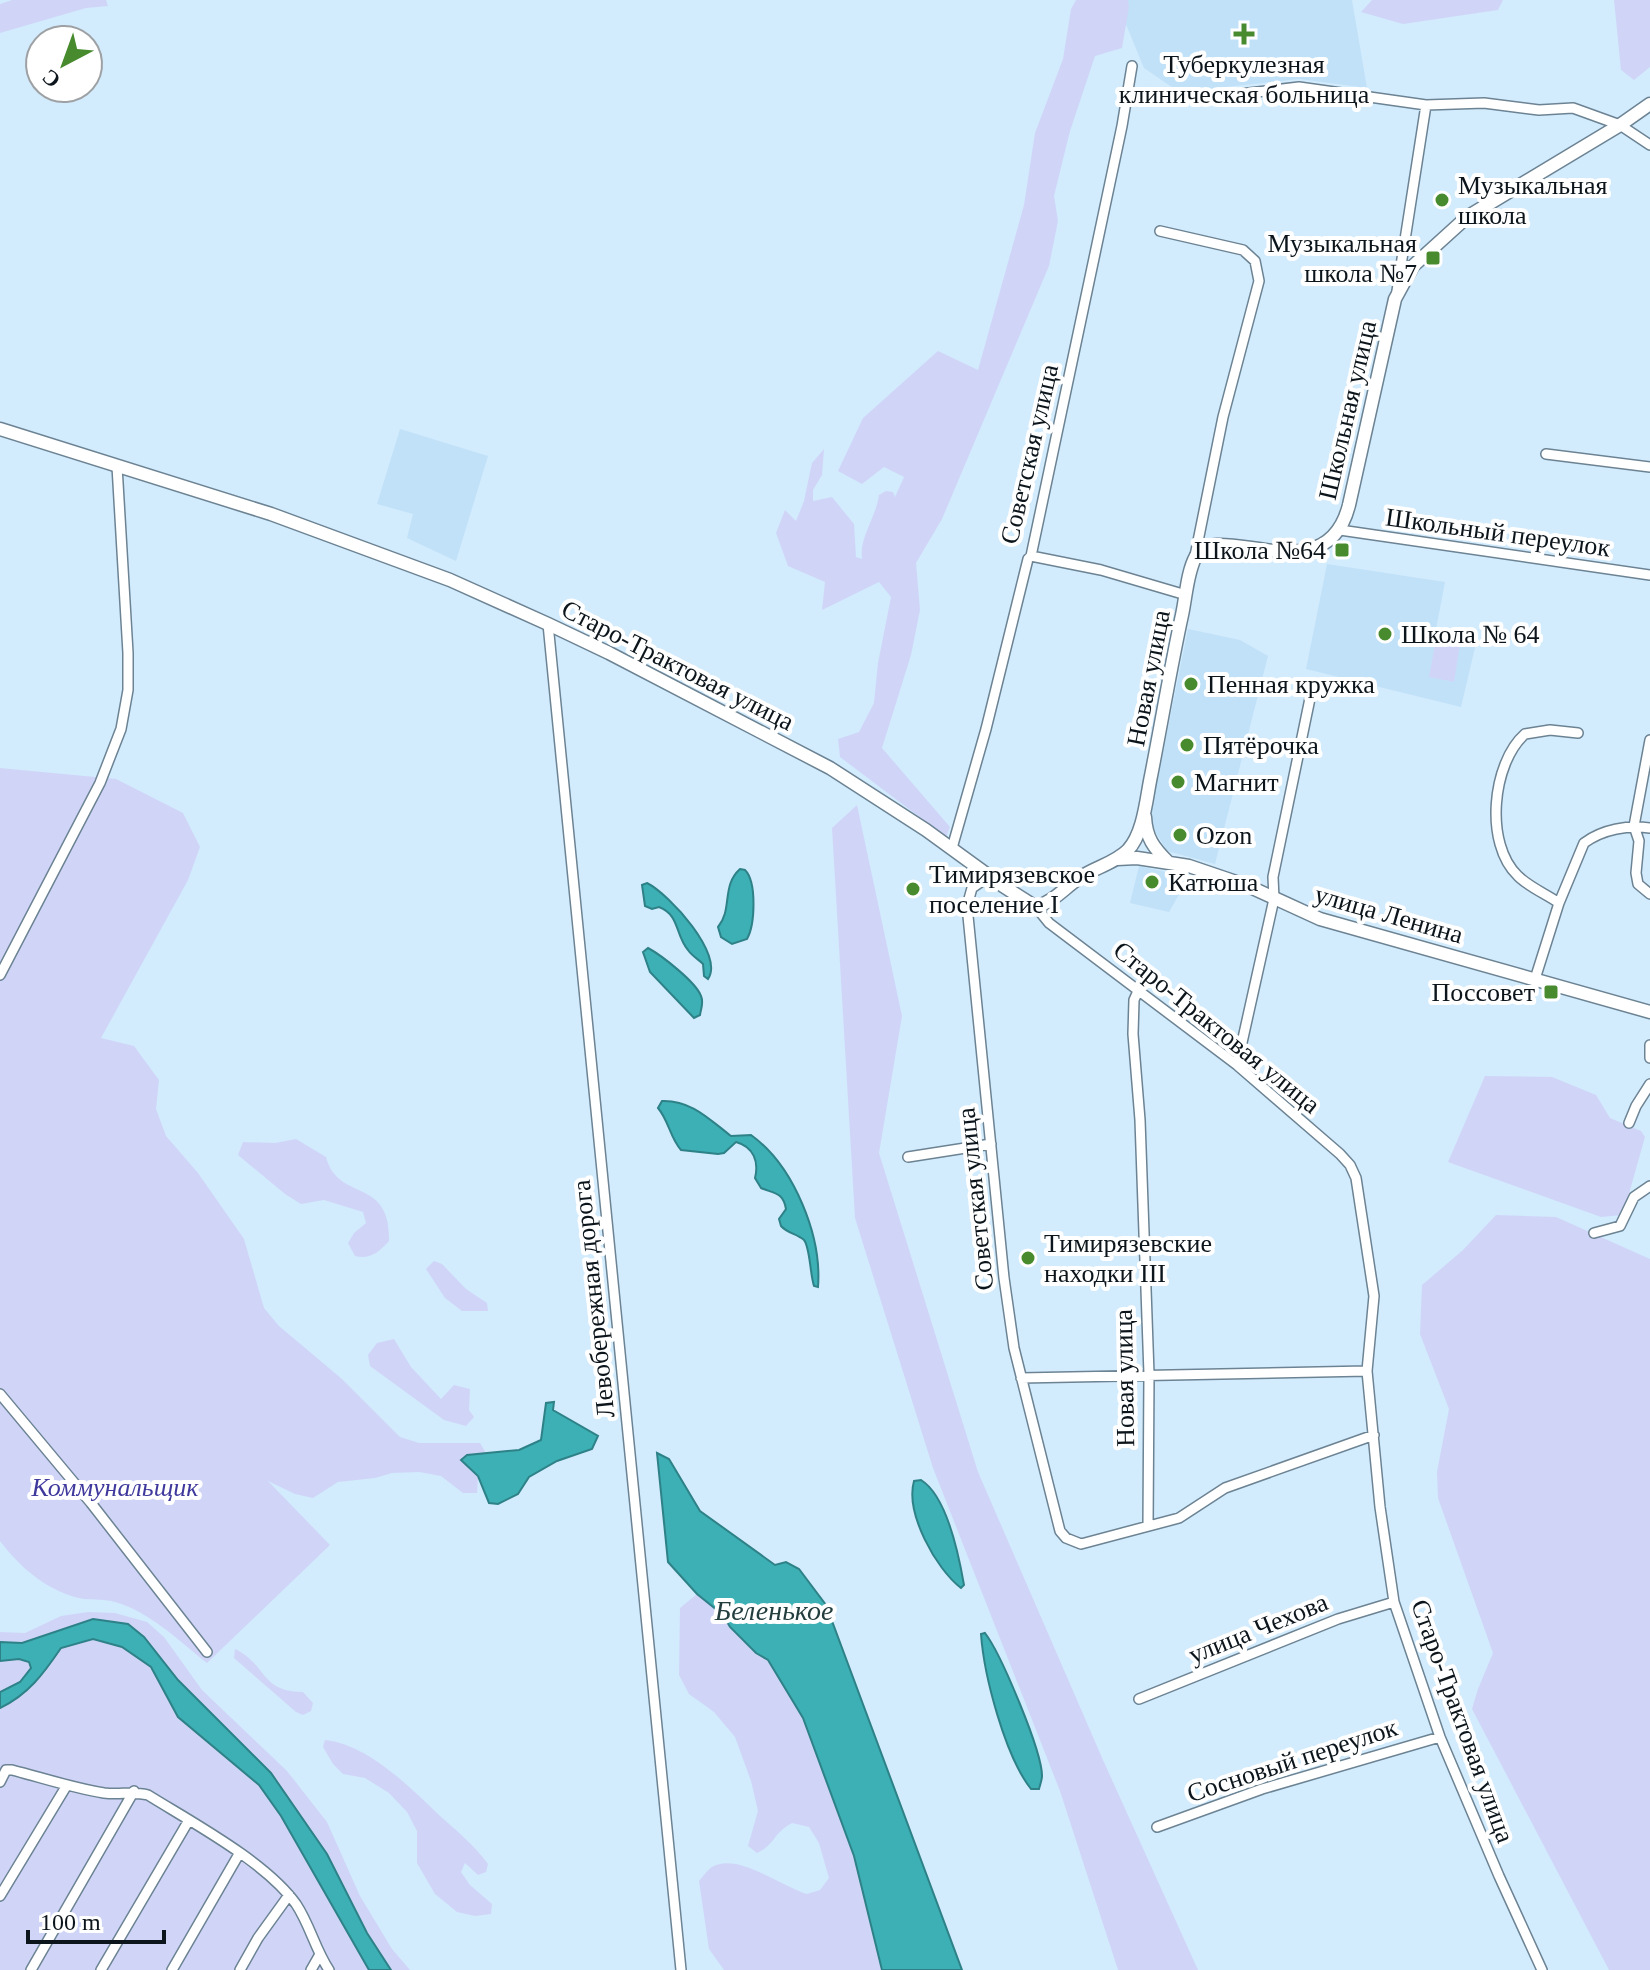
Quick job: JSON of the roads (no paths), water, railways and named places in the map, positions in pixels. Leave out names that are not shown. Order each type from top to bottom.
[{"type":"street","name":"Советская улица","points":[[952,848],[1031,556],[1132,66]]},
{"type":"street","points":[[1191,96],[1214,97],[1299,87],[1426,105],[1457,102],[1539,110],[1573,108],[1620,125],[1650,145]]},
{"type":"street","points":[[1396,295],[1413,266],[1467,217],[1650,104]]},
{"type":"street","points":[[1396,295],[1426,105]]},
{"type":"street","points":[[1160,231],[1243,250],[1258,267],[1259,281],[1223,417],[1195,557]]},
{"type":"street","name":"Школьная улица","points":[[1340,530],[1349,505],[1396,295]]},
{"type":"street","name":"Старо-Трактовая улица","points":[[0,429],[271,514],[390,557],[548,624],[800,751],[858,785],[1036,907],[1049,923],[1237,1065],[1340,1154],[1356,1178],[1374,1296],[1367,1371],[1380,1507],[1394,1602],[1440,1737],[1542,1970]]},
{"type":"street","points":[[1546,454],[1650,467]]},
{"type":"street","points":[[0,975],[100,783],[121,729],[128,690],[128,653],[117,466]]},
{"type":"street","points":[[1195,557],[1200,550],[1213,544],[1296,552],[1330,539],[1340,530]]},
{"type":"street","name":"Школьный переулок","points":[[1340,530],[1650,575]]},
{"type":"street","points":[[1031,556],[1101,570],[1186,595]]},
{"type":"street","name":"Новая улица","points":[[1036,907],[1052,901],[1081,877],[1117,859],[1134,842],[1145,806],[1195,557]]},
{"type":"street","name":"Левобережная дорога","points":[[548,624],[681,1970]]},
{"type":"street","points":[[1237,1065],[1274,899],[1273,877],[1313,684]]},
{"type":"street","points":[[1559,903],[1517,875],[1508,862],[1500,840],[1496,811],[1498,783],[1509,752],[1525,734],[1550,730],[1578,733]]},
{"type":"street","points":[[1650,740],[1634,826],[1639,841],[1638,884],[1650,894]]},
{"type":"street","points":[[1145,806],[1147,836],[1168,862]]},
{"type":"street","points":[[1535,979],[1559,903],[1584,843],[1612,830],[1634,826],[1650,828]]},
{"type":"street","name":"улица Ленина","points":[[1117,859],[1189,866],[1248,886],[1320,919],[1650,1012]]},
{"type":"street","name":"Советская улица","points":[[989,876],[972,888],[967,906],[1004,1278],[1021,1378],[1057,1523],[1066,1538],[1081,1544],[1148,1526]]},
{"type":"street","name":"Новая улица","points":[[1138,991],[1134,1000],[1133,1034],[1140,1120],[1149,1374],[1148,1526]]},
{"type":"street","points":[[1650,1045],[1650,1058]]},
{"type":"street","points":[[1629,1123],[1650,1084]]},
{"type":"street","points":[[908,1157],[991,1144]]},
{"type":"street","points":[[1594,1233],[1620,1226],[1634,1197],[1650,1186]]},
{"type":"street","points":[[1021,1378],[1367,1371]]},
{"type":"street","points":[[0,1394],[91,1503],[207,1652]]},
{"type":"street","points":[[1148,1526],[1179,1518],[1239,1481],[1374,1435]]},
{"type":"street","name":"улица Чехова","points":[[1139,1699],[1338,1619],[1394,1602]]},
{"type":"street","name":"Сосновый переулок","points":[[1157,1827],[1262,1789],[1440,1737]]},
{"type":"street","points":[[0,1782],[6,1770],[12,1770],[121,1795],[134,1791],[148,1795],[269,1875],[289,1895],[307,1922],[319,1956],[329,1970]]},
{"type":"street","points":[[0,1896],[67,1785]]},
{"type":"street","points":[[31,1970],[134,1791]]},
{"type":"street","points":[[101,1970],[189,1820]]},
{"type":"street","points":[[172,1970],[239,1854]]},
{"type":"street","points":[[240,1970],[258,1938],[289,1895]]},
{"type":"street","points":[[311,1970],[319,1956]]},
{"type":"water","points":[[740,869],[745,870],[752,884],[753,914],[747,939],[732,944],[721,937],[718,927],[725,913],[731,883]]},
{"type":"water","points":[[647,883],[668,899],[702,941],[709,955],[711,968],[708,979],[704,976],[703,964],[684,944],[671,915],[659,907],[652,909],[645,906],[642,885]]},
{"type":"water","points":[[648,948],[678,969],[698,990],[702,1001],[700,1015],[694,1018],[650,972],[643,952]]},
{"type":"water","points":[[662,1101],[691,1107],[731,1136],[751,1135],[766,1148],[792,1183],[810,1225],[818,1267],[818,1287],[814,1286],[806,1243],[781,1226],[779,1219],[786,1209],[785,1203],[778,1194],[761,1188],[755,1178],[756,1166],[751,1151],[736,1142],[724,1153],[718,1154],[681,1150],[658,1108]]},
{"type":"water","points":[[554,1402],[553,1410],[598,1436],[592,1449],[557,1461],[529,1477],[518,1494],[498,1504],[489,1503],[478,1476],[461,1460],[467,1455],[519,1450],[541,1440],[546,1403]]},
{"type":"water","name":"Беленькое","points":[[657,1453],[669,1459],[700,1511],[775,1565],[786,1562],[799,1569],[826,1605],[962,1970],[882,1970],[854,1856],[803,1718],[768,1660],[756,1653],[730,1627],[723,1615],[697,1594],[668,1562]]},
{"type":"water","points":[[921,1480],[938,1499],[945,1513],[959,1559],[964,1585],[961,1588],[942,1568],[918,1524],[912,1494],[914,1481]]},
{"type":"water","points":[[93,1619],[128,1624],[144,1637],[178,1680],[271,1773],[327,1854],[367,1933],[391,1970],[369,1970],[281,1816],[259,1785],[178,1717],[151,1667],[122,1647],[93,1639],[61,1648],[27,1690],[0,1708],[0,1692],[20,1682],[31,1668],[29,1662],[19,1659],[0,1661],[0,1642],[22,1643]]},
{"type":"water","points":[[985,1633],[1001,1661],[1028,1725],[1040,1764],[1042,1776],[1039,1789],[1031,1789],[1022,1775],[997,1715],[986,1671],[981,1634]]},
{"type":"place","name":"Туберкулезная клиническая больница","points":[[1244,34]]},
{"type":"place","name":"Музыкальная школа","points":[[1442,200]]},
{"type":"place","name":"Музыкальная школа №7","points":[[1433,258]]},
{"type":"place","name":"Школа №64","points":[[1342,550]]},
{"type":"place","name":"Школа № 64","points":[[1385,634]]},
{"type":"place","name":"Пенная кружка","points":[[1191,684]]},
{"type":"place","name":"Пятёрочка","points":[[1187,745]]},
{"type":"place","name":"Магнит","points":[[1178,782]]},
{"type":"place","name":"Ozon","points":[[1180,835]]},
{"type":"place","name":"Катюша","points":[[1152,882]]},
{"type":"place","name":"Тимирязевское поселение I","points":[[913,889]]},
{"type":"place","name":"Поссовет","points":[[1551,992]]},
{"type":"place","name":"Тимирязевские находки III","points":[[1028,1258]]},
{"type":"park label","name":"Коммунальщик","points":[[115,1487]]}]
